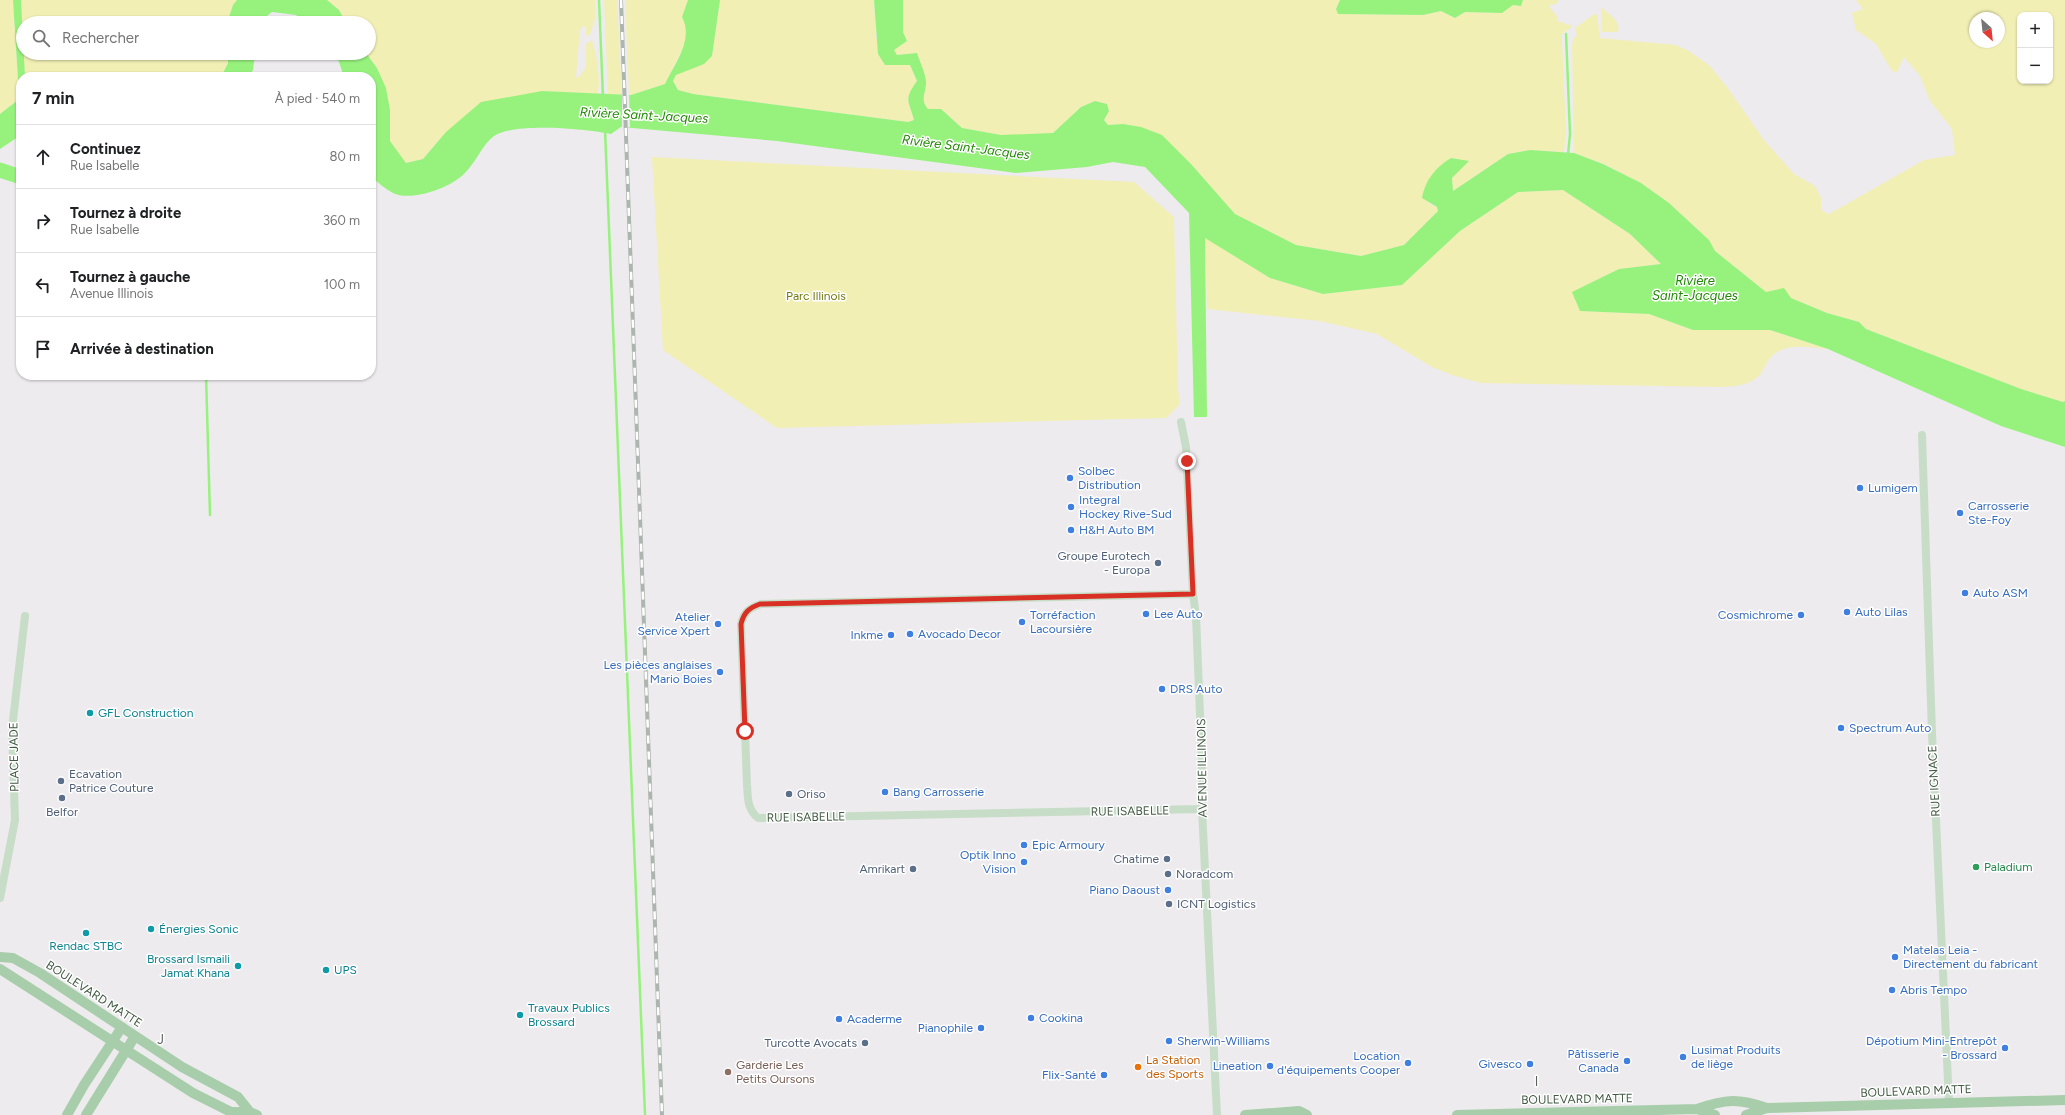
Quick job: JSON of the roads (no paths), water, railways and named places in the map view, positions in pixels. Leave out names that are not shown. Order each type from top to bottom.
[{"type":"main road","name":"BOULEVARD MATTE","points":[[0,957],[13,958],[40,973],[188,1070],[238,1097],[253,1113]]},
{"type":"main road","name":"BOULEVARD MATTE","points":[[0,969],[179,1085],[223,1109],[231,1112],[253,1113]]},
{"type":"main road","points":[[68,1115],[112,1041],[122,1027]]},
{"type":"main road","points":[[86,1115],[135,1036]]},
{"type":"main road","name":"BOULEVARD MATTE","points":[[1746,1115],[1767,1108],[2065,1100]]},
{"type":"main road","name":"BOULEVARD MATTE","points":[[1457,1115],[1697,1109],[1720,1101],[1745,1101],[1767,1108]]},
{"type":"main road","name":"BOULEVARD MATTE","points":[[1697,1109],[1715,1115]]},
{"type":"main road","points":[[1245,1115],[1299,1111],[1307,1115]]},
{"type":"street","name":"AVENUE ILLINOIS","points":[[1181,422],[1186,447],[1193,594],[1196,616],[1202,809],[1217,1115]]},
{"type":"street","name":"RUE IGNACE","points":[[1922,435],[1932,733],[1949,1103]]},
{"type":"street","name":"RUE ISABELLE","points":[[1193,594],[760,604],[750,608],[744,615],[741,624],[747,785],[748,805],[753,814],[758,818],[1202,809]]},
{"type":"street","name":"PLACE JADE","points":[[0,898],[15,820],[12,729],[25,616]]},
{"type":"water","points":[[13,0],[21,0],[22,16],[16,16],[16,48]]},
{"type":"water","points":[[237,0],[327,0],[339,10],[342,16],[297,16],[272,12],[267,16],[229,16],[233,5]]},
{"type":"water","name":"Rivière Saint-Jacques","points":[[688,0],[720,0],[712,56],[704,64],[676,75],[673,81],[678,90],[693,94],[908,122],[914,120],[908,100],[910,92],[917,81],[910,65],[885,65],[878,54],[874,0],[903,0],[903,32],[907,41],[894,50],[897,55],[917,53],[924,71],[926,85],[924,102],[928,109],[941,109],[962,128],[1001,135],[1053,133],[1081,107],[1095,101],[1107,104],[1109,111],[1104,120],[1108,125],[1123,124],[1141,127],[1162,135],[1191,164],[1235,214],[1296,245],[1361,256],[1404,245],[1438,211],[1437,207],[1422,198],[1423,191],[1436,170],[1451,158],[1469,161],[1452,178],[1453,191],[1508,154],[1530,150],[1574,153],[1603,164],[1641,183],[1669,203],[1709,240],[1715,251],[1766,292],[1784,288],[1791,298],[1827,313],[1859,322],[1866,329],[2021,389],[2063,402],[2065,401],[2065,447],[2001,426],[1828,349],[1770,330],[1693,330],[1649,314],[1580,311],[1572,292],[1619,269],[1661,264],[1630,234],[1563,190],[1518,192],[1460,231],[1402,285],[1323,294],[1270,278],[1205,238],[1207,417],[1194,417],[1189,213],[1145,167],[1113,162],[1087,167],[1016,173],[777,141],[621,127],[611,134],[586,130],[534,128],[518,129],[494,136],[486,144],[464,174],[440,189],[420,195],[401,195],[393,193],[376,181],[376,72],[342,72],[338,60],[371,60],[377,68],[386,88],[390,110],[390,141],[406,163],[423,159],[446,132],[481,102],[542,91],[631,95],[665,84],[685,43],[686,34],[682,17]]},
{"type":"water","points":[[1340,0],[1523,0],[1521,6],[1513,5],[1502,13],[1465,12],[1455,18],[1441,11],[1423,15],[1338,14],[1336,9]]},
{"type":"water","points":[[17,60],[24,60],[25,72],[18,72]]},
{"type":"water","points":[[228,60],[254,60],[252,72],[224,72]]},
{"type":"water","points":[[16,102],[16,138],[0,149],[0,114]]},
{"type":"waterway","points":[[599,0],[603,97]]},
{"type":"waterway","points":[[1566,34],[1570,134],[1568,155]]},
{"type":"waterway","points":[[605,130],[645,1115]]},
{"type":"waterway","points":[[0,170],[16,175]]},
{"type":"waterway","points":[[206,380],[210,515]]},
{"type":"railway","points":[[621,0],[662,1115]]},
{"type":"place","name":"Solbec Distribution","points":[[1070,478]]},
{"type":"place","name":"Lumigem","points":[[1860,488]]},
{"type":"place","name":"Integral Hockey Rive-Sud","points":[[1071,507]]},
{"type":"place","name":"Carrosserie Ste-Foy","points":[[1960,513]]},
{"type":"place","name":"H&H Auto BM","points":[[1071,530]]},
{"type":"place","name":"Groupe Eurotech - Europa","points":[[1158,563]]},
{"type":"place","name":"Auto ASM","points":[[1965,593]]},
{"type":"place","name":"Auto Lilas","points":[[1847,612]]},
{"type":"place","name":"Lee Auto","points":[[1146,614]]},
{"type":"place","name":"Cosmichrome","points":[[1801,615]]},
{"type":"place","name":"Torréfaction Lacoursière","points":[[1022,622]]},
{"type":"place","name":"Atelier Service Xpert","points":[[718,624]]},
{"type":"place","name":"Avocado Decor","points":[[910,634]]},
{"type":"place","name":"Inkme","points":[[891,635]]},
{"type":"place","name":"Les pièces anglaises Mario Boies","points":[[720,672]]},
{"type":"place","name":"DRS Auto","points":[[1162,689]]},
{"type":"place","name":"GFL Construction","points":[[90,713]]},
{"type":"place","name":"Spectrum Auto","points":[[1841,728]]},
{"type":"place","name":"Ecavation Patrice Couture","points":[[61,781]]},
{"type":"place","name":"Bang Carrosserie","points":[[885,792]]},
{"type":"place","name":"Oriso","points":[[789,794]]},
{"type":"place","name":"Belfor","points":[[62,798]]},
{"type":"place","name":"Epic Armoury","points":[[1024,845]]},
{"type":"place","name":"Chatime","points":[[1167,859]]},
{"type":"place","name":"Optik Inno Vision","points":[[1024,862]]},
{"type":"place","name":"Paladium","points":[[1976,867]]},
{"type":"place","name":"Amrikart","points":[[913,869]]},
{"type":"place","name":"Noradcom","points":[[1168,874]]},
{"type":"place","name":"Piano Daoust","points":[[1168,890]]},
{"type":"place","name":"ICNT Logistics","points":[[1169,904]]},
{"type":"place","name":"Énergies Sonic","points":[[151,929]]},
{"type":"place","name":"Rendac STBC","points":[[86,933]]},
{"type":"place","name":"Matelas Leia - Directement du fabricant","points":[[1895,957]]},
{"type":"place","name":"Brossard Ismaili Jamat Khana","points":[[238,966]]},
{"type":"place","name":"UPS","points":[[326,970]]},
{"type":"place","name":"Abris Tempo","points":[[1892,990]]},
{"type":"place","name":"Travaux Publics Brossard","points":[[520,1015]]},
{"type":"place","name":"Cookina","points":[[1031,1018]]},
{"type":"place","name":"Acaderme","points":[[839,1019]]},
{"type":"place","name":"Pianophile","points":[[981,1028]]},
{"type":"place","name":"Sherwin-Williams","points":[[1169,1041]]},
{"type":"place","name":"Turcotte Avocats","points":[[865,1043]]},
{"type":"place","name":"Dépotium Mini-Entrepôt - Brossard","points":[[2005,1048]]},
{"type":"place","name":"Lusimat Produits de liège","points":[[1683,1057]]},
{"type":"place","name":"Pâtisserie Canada","points":[[1627,1061]]},
{"type":"place","name":"Location d'équipements Cooper","points":[[1408,1063]]},
{"type":"place","name":"Givesco","points":[[1530,1064]]},
{"type":"place","name":"Lineation","points":[[1270,1066]]},
{"type":"place","name":"La Station des Sports","points":[[1138,1067]]},
{"type":"place","name":"Garderie Les Petits Oursons","points":[[728,1072]]},
{"type":"place","name":"Flix-Santé","points":[[1104,1075]]},
{"type":"district","name":"J","points":[[161,1039]]},
{"type":"district","name":"I","points":[[1537,1081]]},
{"type":"park label","name":"Parc Illinois","points":[[816,296]]}]
